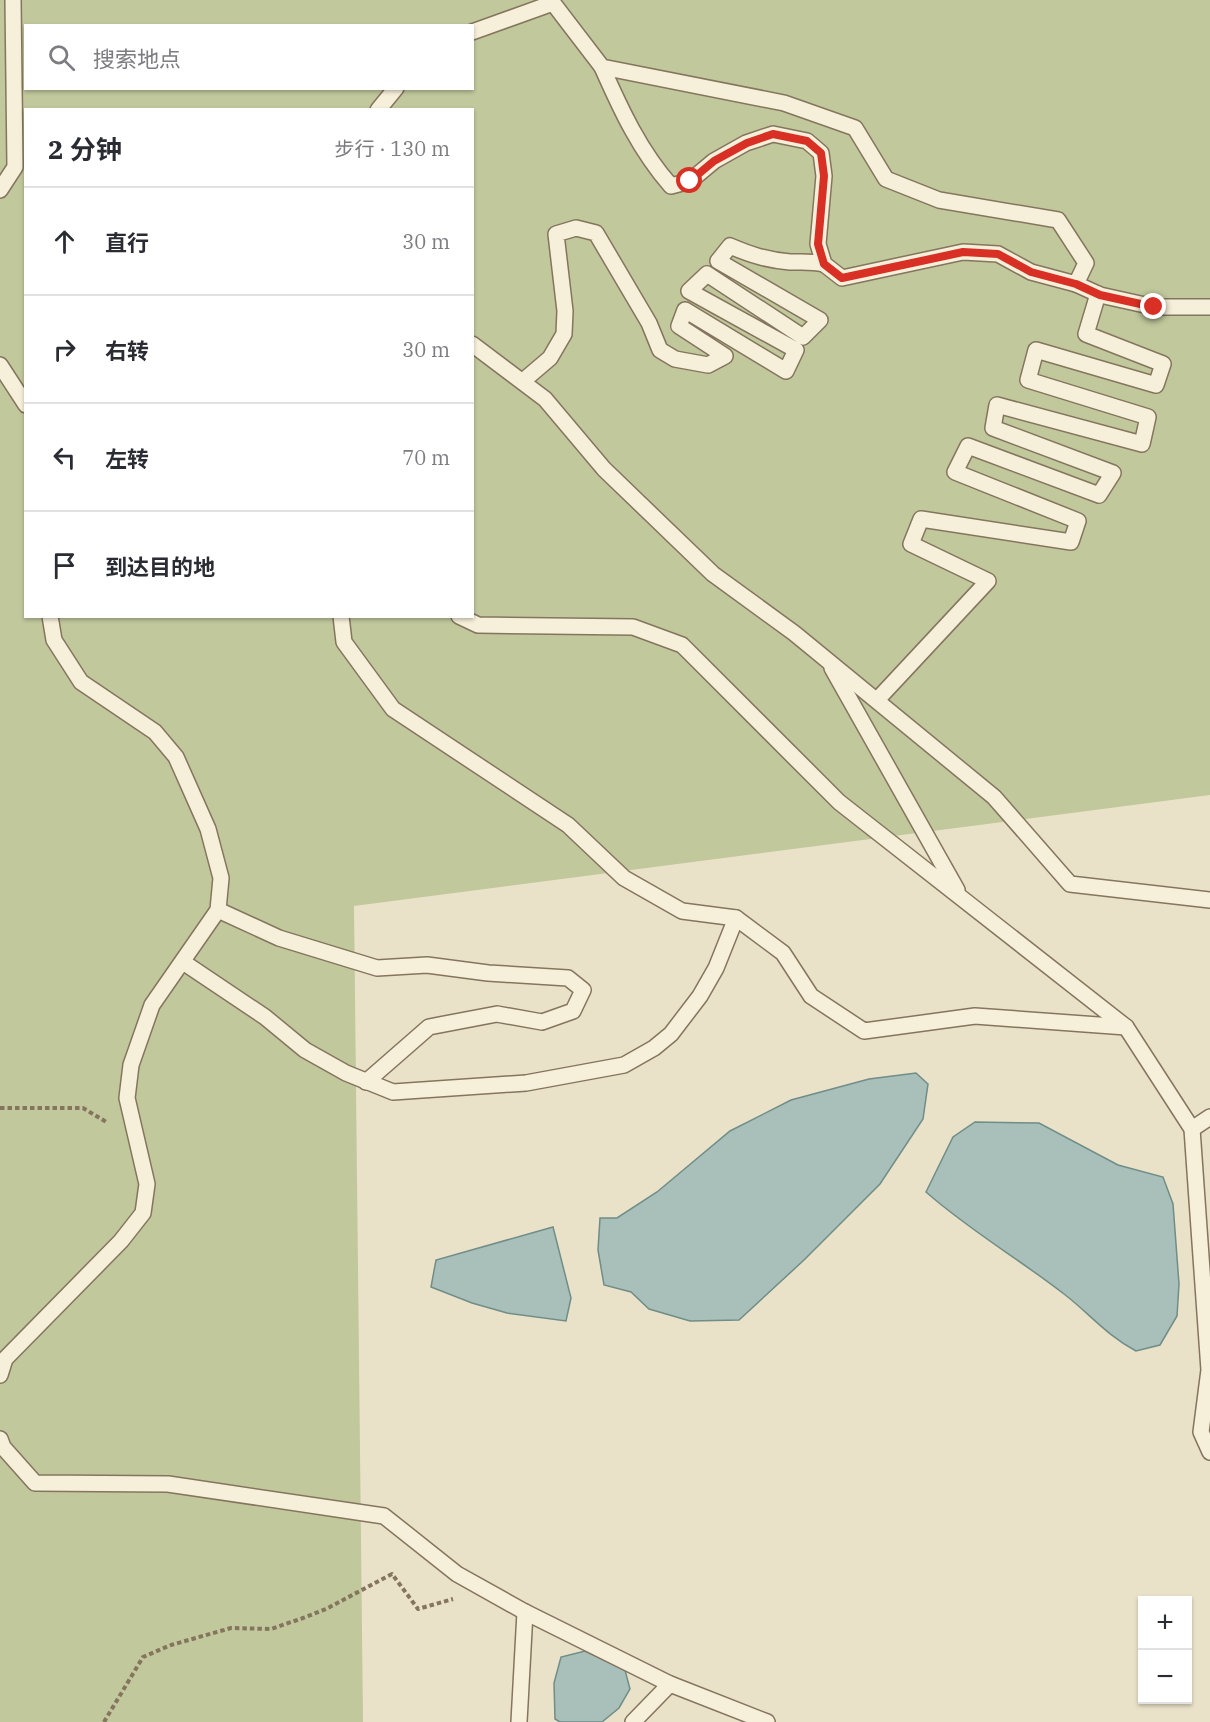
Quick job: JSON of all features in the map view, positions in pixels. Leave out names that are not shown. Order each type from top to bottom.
[{"type":"lane","points":[[0,190],[20,164],[13,0]]},
{"type":"lane","points":[[474,31],[553,2],[602,67],[625,118],[654,167],[671,186],[690,181],[714,161],[747,143],[773,134],[807,141],[821,153],[824,176],[818,244],[824,264]]},
{"type":"lane","points":[[602,67],[784,103],[855,128],[886,179],[939,200],[1058,220],[1086,263],[1076,284]]},
{"type":"lane","points":[[380,108],[394,90]]},
{"type":"lane","points":[[523,381],[550,358],[564,334],[565,311],[555,234],[576,228],[596,233],[649,323],[660,350],[675,359],[708,365],[724,356],[679,326],[685,310],[786,371],[796,350],[689,291],[707,274],[803,337],[820,320],[718,261],[730,246],[757,258],[791,262],[815,261],[824,264],[842,278],[963,252],[998,254],[1031,272],[1076,284],[1098,294],[1154,307],[1210,307]]},
{"type":"lane","points":[[877,700],[987,581],[911,544],[921,519],[1071,542],[1078,522],[955,472],[968,446],[1099,495],[1113,473],[993,428],[997,405],[1142,444],[1148,417],[1028,380],[1036,350],[1156,385],[1162,364],[1086,334],[1098,294]]},
{"type":"lane","points":[[474,345],[545,399],[604,469],[713,574],[794,633],[994,797],[1070,884],[1210,900]]},
{"type":"lane","points":[[0,365],[24,402]]},
{"type":"lane","points":[[0,1375],[4,1359],[121,1241],[143,1213],[147,1184],[127,1098],[131,1065],[152,1005],[218,910],[221,878],[208,829],[176,757],[155,732],[81,682],[54,640],[50,618]]},
{"type":"lane","points":[[340,618],[344,642],[393,709],[568,825],[624,878],[682,911],[736,918],[783,953],[810,996],[864,1030],[975,1016],[1126,1027]]},
{"type":"lane","points":[[464,618],[478,624],[633,627],[682,645],[839,802],[1126,1027],[1192,1129],[1210,1370],[1201,1432],[1210,1452]]},
{"type":"lane","points":[[827,660],[961,898]]},
{"type":"lane","points":[[218,910],[279,938],[377,968],[427,964],[488,973],[568,978],[583,990],[573,1011],[542,1022],[497,1014],[429,1027],[366,1082]]},
{"type":"lane","points":[[183,962],[265,1017],[305,1050],[346,1073],[393,1092],[526,1083],[624,1065],[654,1048],[671,1034],[700,996],[716,968],[736,918]]},
{"type":"lane","points":[[1192,1129],[1210,1117]]},
{"type":"lane","points":[[0,1439],[3,1447],[35,1483],[168,1484],[384,1516],[457,1574],[525,1612],[670,1684],[768,1722]]},
{"type":"lane","points":[[519,1722],[525,1612]]},
{"type":"lane","points":[[633,1722],[670,1684]]},
{"type":"path","points":[[0,1107],[83,1108],[113,1126],[127,1098]]},
{"type":"path","points":[[104,1722],[143,1657],[171,1645],[231,1628],[271,1629],[326,1609],[392,1574],[418,1609],[454,1598],[457,1574]]},
{"type":"green space","points":[[0,0],[1210,0],[1210,795],[354,906],[363,1722],[0,1722]]},
{"type":"water","points":[[916,1073],[928,1084],[923,1119],[880,1184],[804,1260],[739,1320],[690,1321],[649,1309],[631,1292],[604,1285],[598,1250],[600,1218],[617,1218],[657,1192],[730,1131],[791,1100],[869,1079]]},
{"type":"water","points":[[975,1122],[1039,1123],[1118,1165],[1163,1177],[1173,1204],[1179,1284],[1177,1316],[1160,1345],[1136,1351],[1125,1345],[1064,1294],[959,1219],[926,1192],[953,1137]]},
{"type":"water","points":[[553,1227],[571,1298],[566,1321],[507,1313],[472,1303],[431,1287],[436,1260]]},
{"type":"water","points":[[585,1651],[625,1670],[630,1689],[619,1708],[602,1722],[560,1722],[555,1719],[554,1683],[561,1657]]},
{"type":"route","points":[[690,181],[714,161],[747,143],[773,134],[807,141],[821,153],[824,176],[818,244],[824,264],[842,278],[963,252],[998,254],[1031,272],[1076,284],[1100,295],[1154,307]]}]
